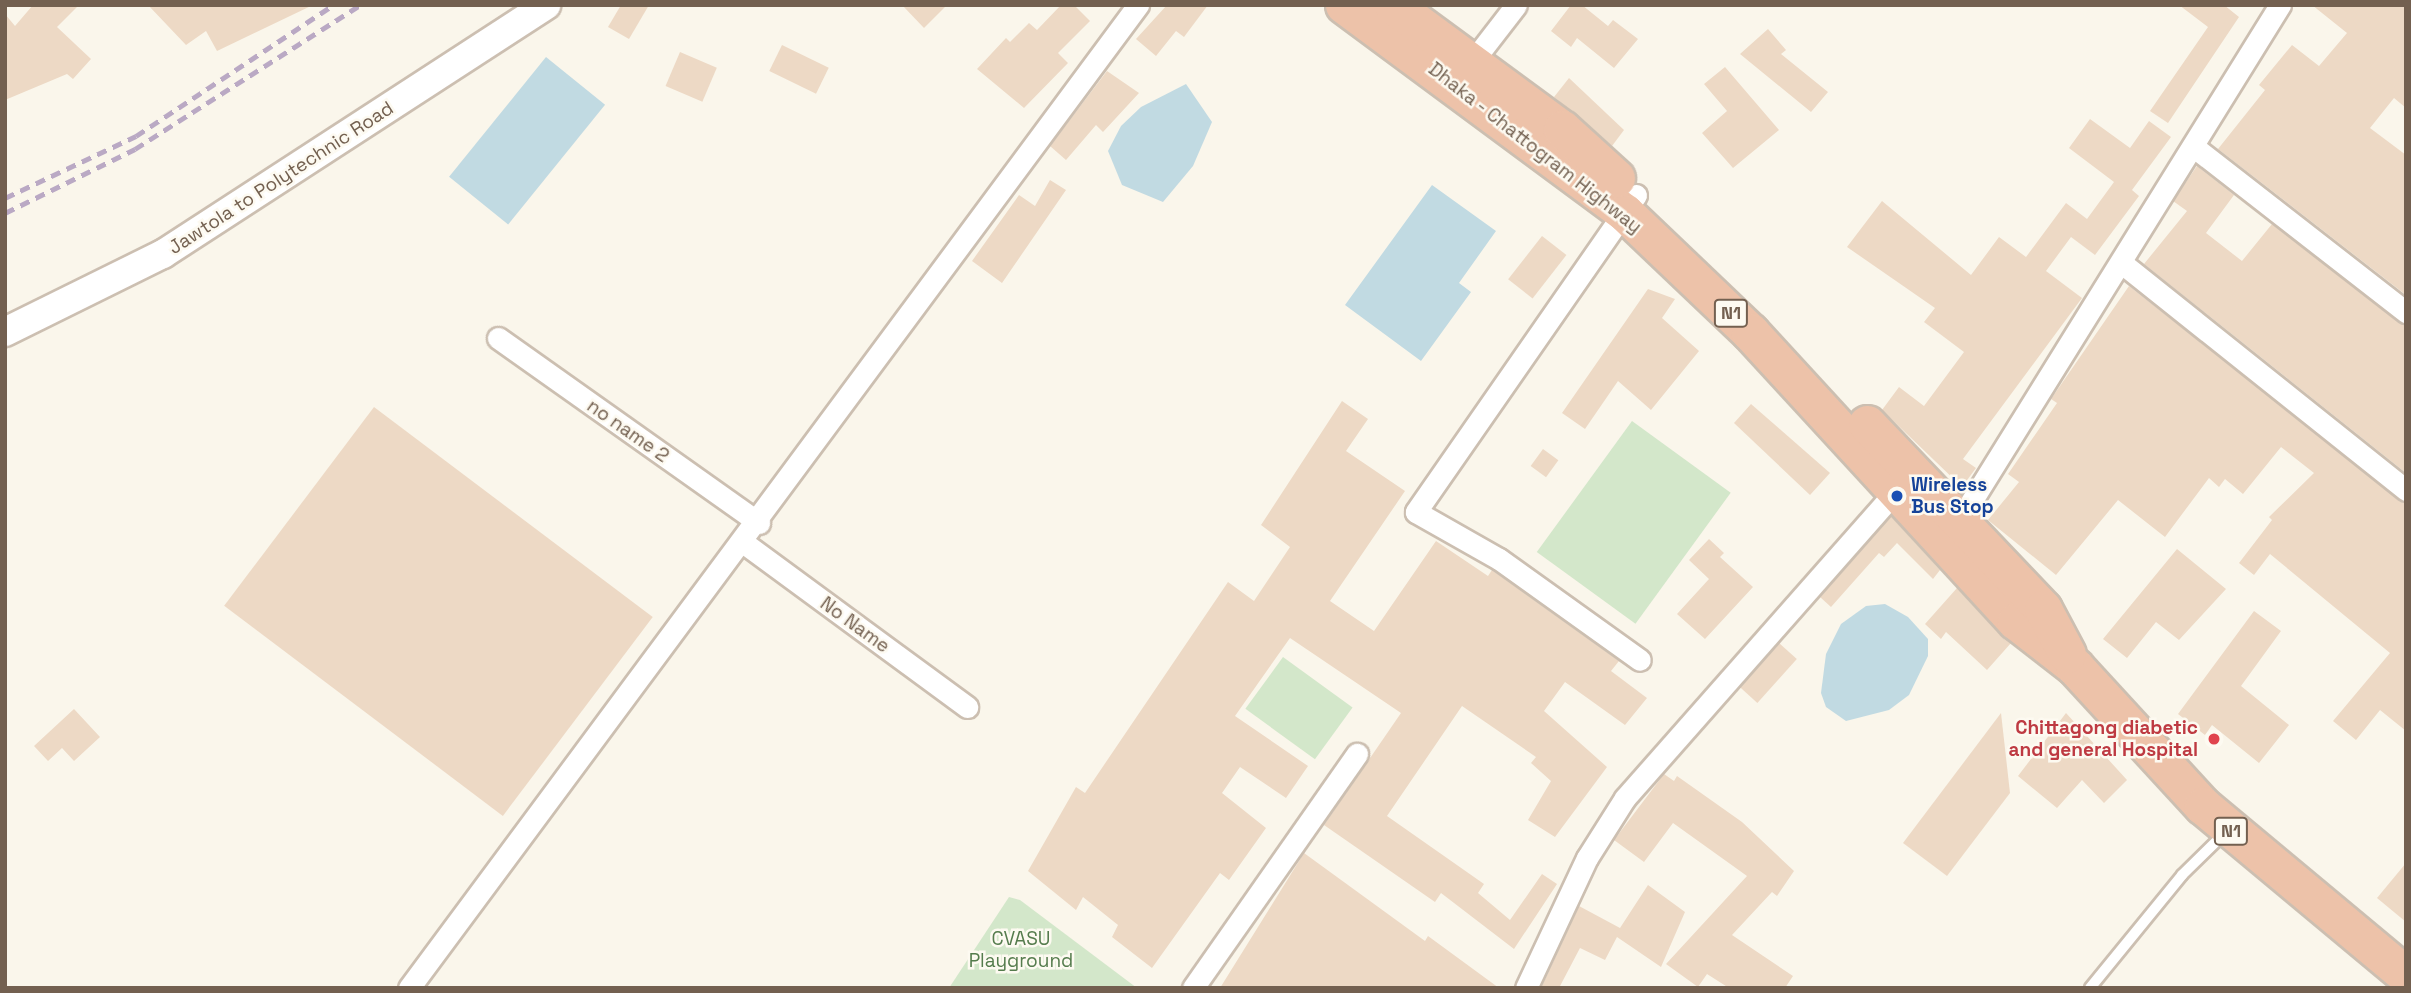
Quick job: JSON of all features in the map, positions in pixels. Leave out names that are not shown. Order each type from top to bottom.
[{"type":"highway","name":"Dhaka - Chattogram Highway","points":[[1344,5],[1464,73]]},
{"type":"highway","name":"N1","points":[[1393,5],[1464,73],[1562,129],[1631,204],[1700,250],[1961,518],[2043,609],[2075,667]]},
{"type":"highway","name":"Dhaka - Chattogram Highway","points":[[1631,204],[2016,621],[2075,667],[2229,829],[2406,975]]},
{"type":"main road","name":"Jawtola to Polytechnic Road","points":[[5,332],[163,254],[546,5]]},
{"type":"street","points":[[410,988],[759,523],[1138,5]]},
{"type":"street","points":[[1464,73],[1516,5]]},
{"type":"street","points":[[1961,518],[2123,264],[2280,5]]},
{"type":"street","points":[[2194,147],[2406,312]]},
{"type":"street","points":[[1631,204],[1416,512],[1499,559],[1640,660]]},
{"type":"street","points":[[2123,264],[2406,490]]},
{"type":"street","name":"no name 2","points":[[498,338],[759,523]]},
{"type":"street","points":[[1526,988],[1587,858],[1625,798],[1896,491]]},
{"type":"street","name":"No Name","points":[[744,543],[967,707]]},
{"type":"street","points":[[1193,988],[1357,754]]},
{"type":"lane","points":[[2090,988],[2182,874],[2229,829]]},
{"type":"green space","points":[[1632,421],[1731,493],[1635,624],[1537,552]]},
{"type":"green space","points":[[1283,657],[1353,708],[1315,759],[1245,709]]},
{"type":"green space","name":"CVASU Playground","points":[[1009,897],[1020,900],[1137,988],[949,988]]},
{"type":"water","points":[[546,57],[605,105],[508,225],[449,177]]},
{"type":"water","points":[[1186,84],[1212,122],[1193,166],[1163,202],[1122,185],[1108,151],[1121,126],[1141,107]]},
{"type":"water","points":[[1432,185],[1496,231],[1459,283],[1471,292],[1421,361],[1345,305]]},
{"type":"water","points":[[1885,604],[1908,617],[1928,639],[1928,656],[1909,695],[1889,710],[1846,721],[1826,707],[1821,693],[1826,654],[1841,624],[1866,606]]},
{"type":"building","points":[[33,5],[79,5],[57,27],[91,59],[73,79],[67,74],[5,100],[5,14],[15,26]]},
{"type":"building","points":[[148,5],[313,5],[217,51],[206,31],[186,45]]},
{"type":"building","points":[[621,5],[649,5],[629,39],[608,27]]},
{"type":"building","points":[[902,5],[947,5],[924,28]]},
{"type":"building","points":[[1061,5],[1074,5],[1090,21],[1058,53],[1068,63],[1024,108],[977,69],[1006,38],[1010,42],[1029,23],[1037,30]]},
{"type":"building","points":[[1167,5],[1208,5],[1184,37],[1176,31],[1156,56],[1136,39]]},
{"type":"building","points":[[1571,5],[1582,5],[1608,26],[1613,20],[1638,39],[1614,68],[1577,38],[1571,47],[1551,31]]},
{"type":"building","points":[[2179,5],[2224,5],[2239,17],[2168,123],[2150,111],[2208,27]]},
{"type":"building","points":[[2312,5],[2406,5],[2406,108],[2394,98],[2370,128],[2406,155],[2406,295],[2218,149],[2265,90],[2259,85],[2292,45],[2319,66],[2347,33]]},
{"type":"building","points":[[1768,29],[1786,50],[1781,54],[1828,92],[1811,112],[1740,54]]},
{"type":"building","points":[[782,45],[829,68],[816,94],[769,71]]},
{"type":"building","points":[[680,52],[717,68],[702,102],[666,86]]},
{"type":"building","points":[[1725,67],[1779,130],[1733,168],[1702,133],[1727,111],[1704,84]]},
{"type":"building","points":[[1107,71],[1139,93],[1103,132],[1096,125],[1066,160],[1050,146]]},
{"type":"building","points":[[1569,78],[1624,130],[1612,146],[1554,97]]},
{"type":"building","points":[[2090,119],[2130,148],[2149,121],[2171,137],[2132,190],[2139,196],[2095,255],[2071,237],[2046,271],[2082,298],[1963,459],[1976,468],[1962,487],[1882,410],[1899,387],[1924,406],[1964,352],[1924,322],[1935,308],[1847,247],[1882,201],[1971,275],[1999,237],[2026,257],[2066,203],[2087,219],[2114,182],[2069,148]]},
{"type":"building","points":[[2197,166],[2234,195],[2206,233],[2242,261],[2272,224],[2406,325],[2406,473],[2144,264],[2187,211],[2173,201]]},
{"type":"building","points":[[1050,180],[1066,190],[1002,283],[972,261],[1019,195],[1035,206]]},
{"type":"building","points":[[1542,236],[1566,255],[1533,298],[1508,279]]},
{"type":"building","points":[[2129,286],[2406,503],[2406,731],[2380,710],[2356,740],[2333,721],[2390,653],[2270,554],[2254,575],[2239,563],[2272,520],[2269,517],[2314,473],[2281,447],[2243,494],[2225,479],[2219,487],[2209,478],[2165,537],[2118,500],[2056,575],[1988,520],[2019,482],[2008,474],[2057,403],[2051,399]]},
{"type":"building","points":[[1648,289],[1675,299],[1662,318],[1699,351],[1651,410],[1618,381],[1585,429],[1562,413]]},
{"type":"building","points":[[1342,401],[1368,419],[1346,451],[1405,491],[1330,601],[1374,631],[1436,541],[1488,576],[1492,570],[1619,661],[1611,671],[1647,698],[1625,725],[1565,682],[1544,711],[1607,767],[1555,837],[1528,820],[1551,781],[1531,763],[1536,757],[1462,706],[1387,816],[1484,884],[1478,893],[1510,920],[1542,874],[1557,884],[1514,949],[1441,893],[1435,902],[1324,825],[1401,713],[1290,638],[1235,716],[1308,766],[1286,798],[1240,767],[1222,793],[1266,828],[1229,880],[1220,873],[1152,968],[1112,937],[1118,925],[1083,897],[1076,910],[1028,871],[1076,787],[1085,793],[1228,582],[1254,601],[1290,547],[1261,525]]},
{"type":"building","points":[[1751,404],[1830,473],[1810,495],[1734,423]]},
{"type":"building","points":[[374,407],[653,617],[503,816],[224,606]]},
{"type":"building","points":[[1543,449],[1558,460],[1546,477],[1531,466]]},
{"type":"building","points":[[1891,516],[1940,570],[1933,579],[1897,543],[1884,557],[1879,553],[1831,607],[1820,597]]},
{"type":"building","points":[[1709,539],[1724,553],[1720,557],[1753,587],[1705,639],[1677,614],[1709,579],[1689,560]]},
{"type":"building","points":[[2177,549],[2226,589],[2179,640],[2156,622],[2127,658],[2103,639]]},
{"type":"building","points":[[1957,588],[2011,643],[1987,670],[1946,632],[1941,639],[1925,624]]},
{"type":"building","points":[[2254,611],[2281,631],[2241,686],[2289,725],[2259,763],[2212,725],[2205,735],[2178,714]]},
{"type":"building","points":[[1779,643],[1797,659],[1757,703],[1740,687]]},
{"type":"building","points":[[74,709],[100,737],[74,761],[62,748],[48,761],[34,746]]},
{"type":"building","points":[[2001,713],[2010,793],[1947,876],[1903,843]]},
{"type":"building","points":[[2066,713],[2127,780],[2104,803],[2082,780],[2057,808],[2018,776]]},
{"type":"building","points":[[1664,774],[1674,781],[1677,776],[1742,822],[1794,871],[1777,896],[1772,892],[1732,935],[1793,976],[1785,988],[1729,988],[1707,974],[1698,987],[1666,964],[1747,876],[1673,823],[1644,862],[1614,840]]},
{"type":"building","points":[[1304,853],[1425,941],[1428,936],[1499,988],[1220,988]]},
{"type":"building","points":[[2406,863],[2406,922],[2377,898]]},
{"type":"building","points":[[1648,885],[1685,912],[1661,967],[1617,937],[1605,960],[1580,948],[1559,988],[1541,988],[1579,906],[1620,928]]},
{"type":"railway","points":[[5,198],[136,136],[333,5]]},
{"type":"railway","points":[[5,213],[135,149],[360,5]]},
{"type":"place","name":"Wireless Bus Stop","points":[[1897,496]]},
{"type":"place","name":"Chittagong diabetic and general Hospital","points":[[2214,739]]}]
